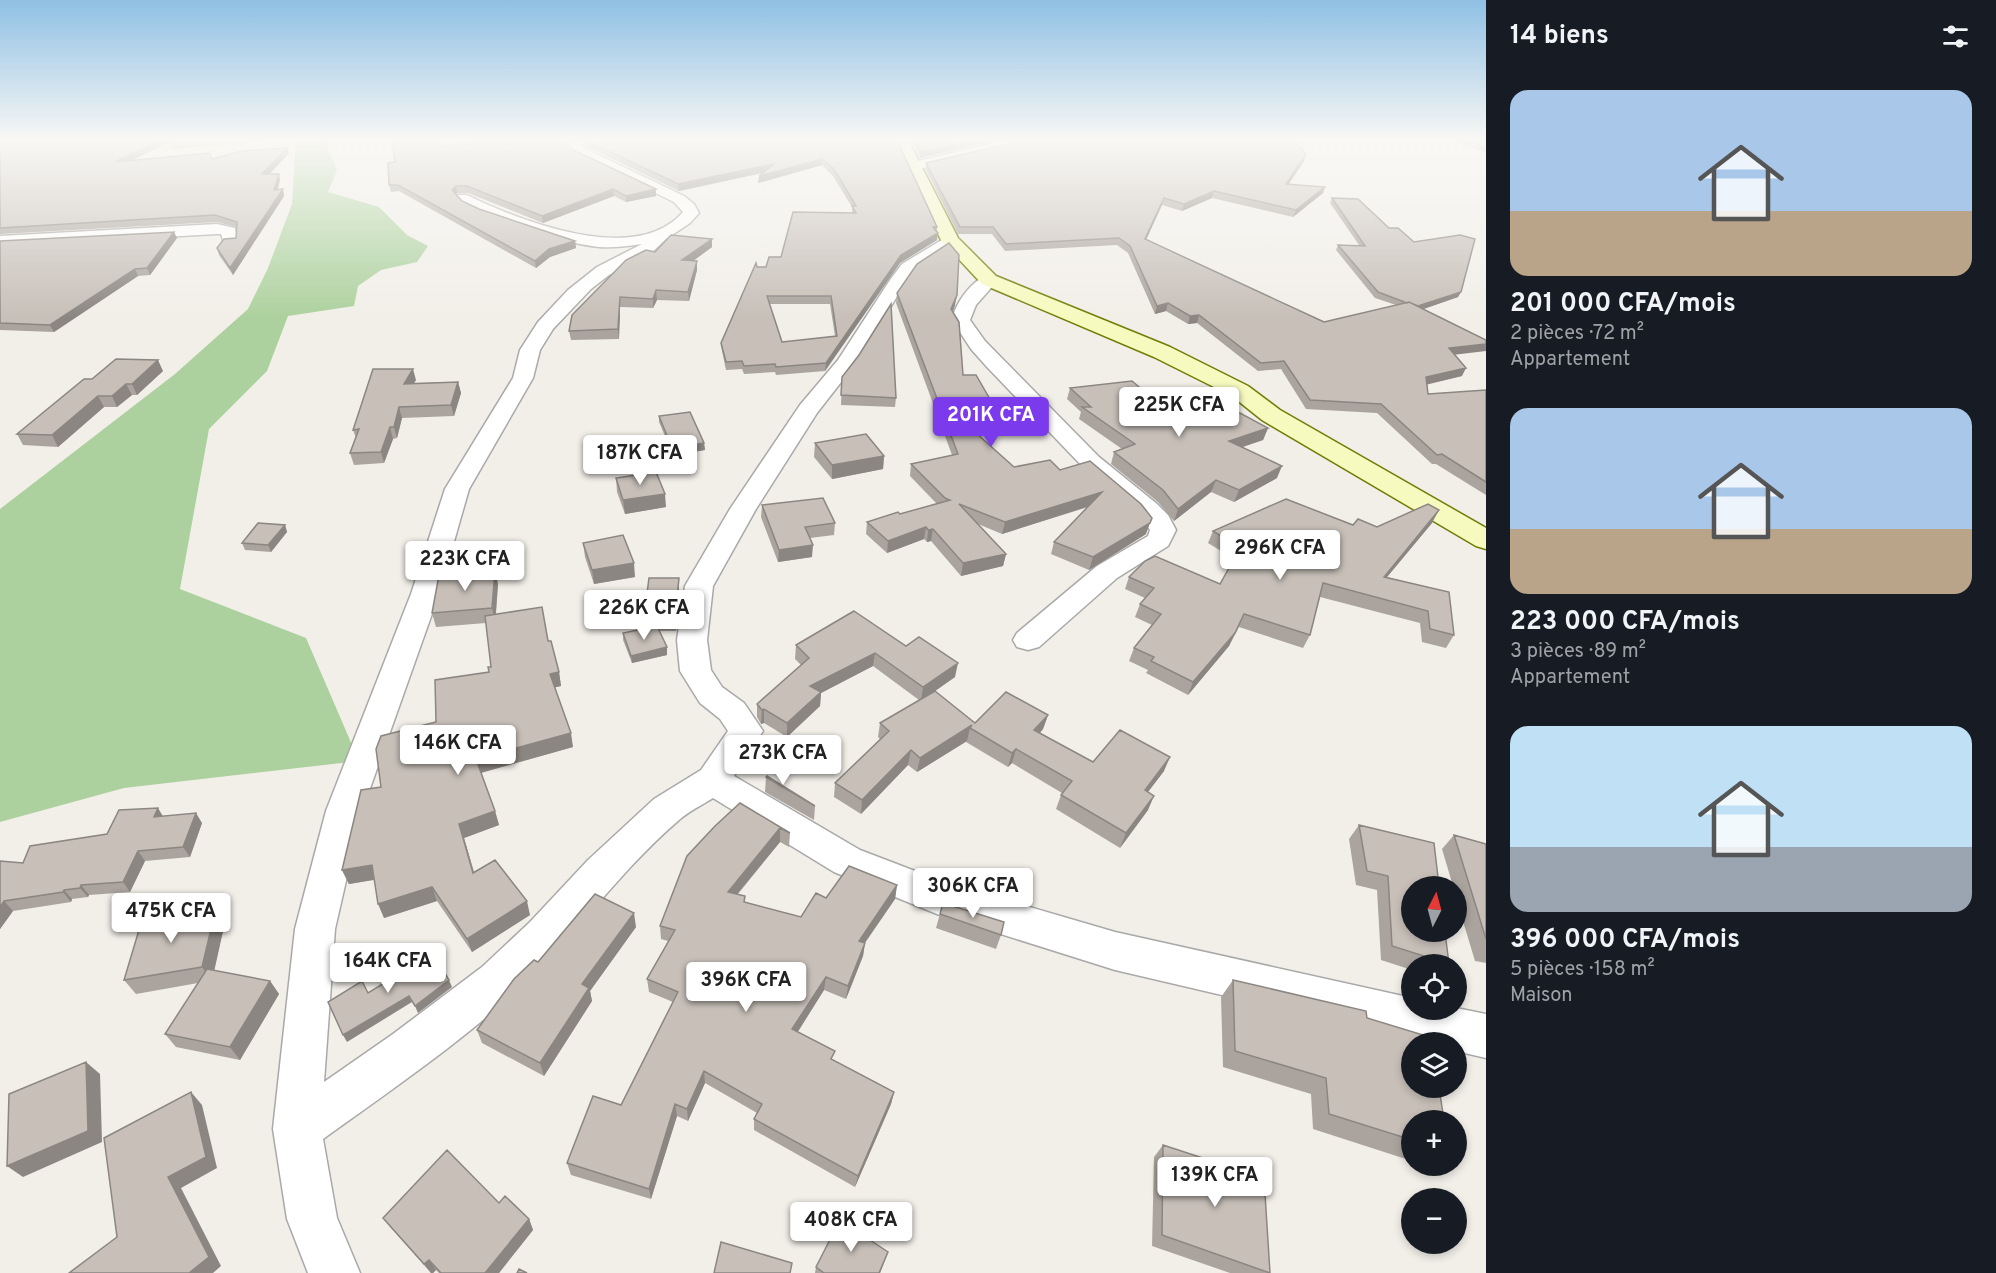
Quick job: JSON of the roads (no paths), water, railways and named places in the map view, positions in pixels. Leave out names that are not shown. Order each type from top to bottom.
[{"type":"main road","points":[[931,199],[950,240],[989,280],[1162,352],[1240,391],[1271,415],[1486,540]]},
{"type":"street","points":[[465,199],[510,218],[585,240],[618,242],[660,236]]},
{"type":"street","points":[[334,1273],[312,1219],[297,1129],[315,929],[341,822],[425,594],[457,489],[523,378],[530,350],[545,326],[579,289],[603,271],[643,251],[660,236],[686,220],[691,213],[679,199]]},
{"type":"street","points":[[0,241],[218,229],[229,231],[230,240]]},
{"type":"street","points":[[297,1129],[409,1050],[497,981],[544,935],[602,872],[667,809],[713,780],[746,731],[732,711],[711,695],[696,671],[692,640],[699,586],[743,509],[808,410],[850,356],[896,284],[908,268],[950,240]]},
{"type":"street","points":[[989,280],[962,313],[961,320],[978,345],[1091,462],[1148,509],[1163,530],[1159,540],[1107,572],[1028,640]]},
{"type":"street","points":[[713,780],[847,861],[937,897],[1115,951],[1486,1036]]}]
